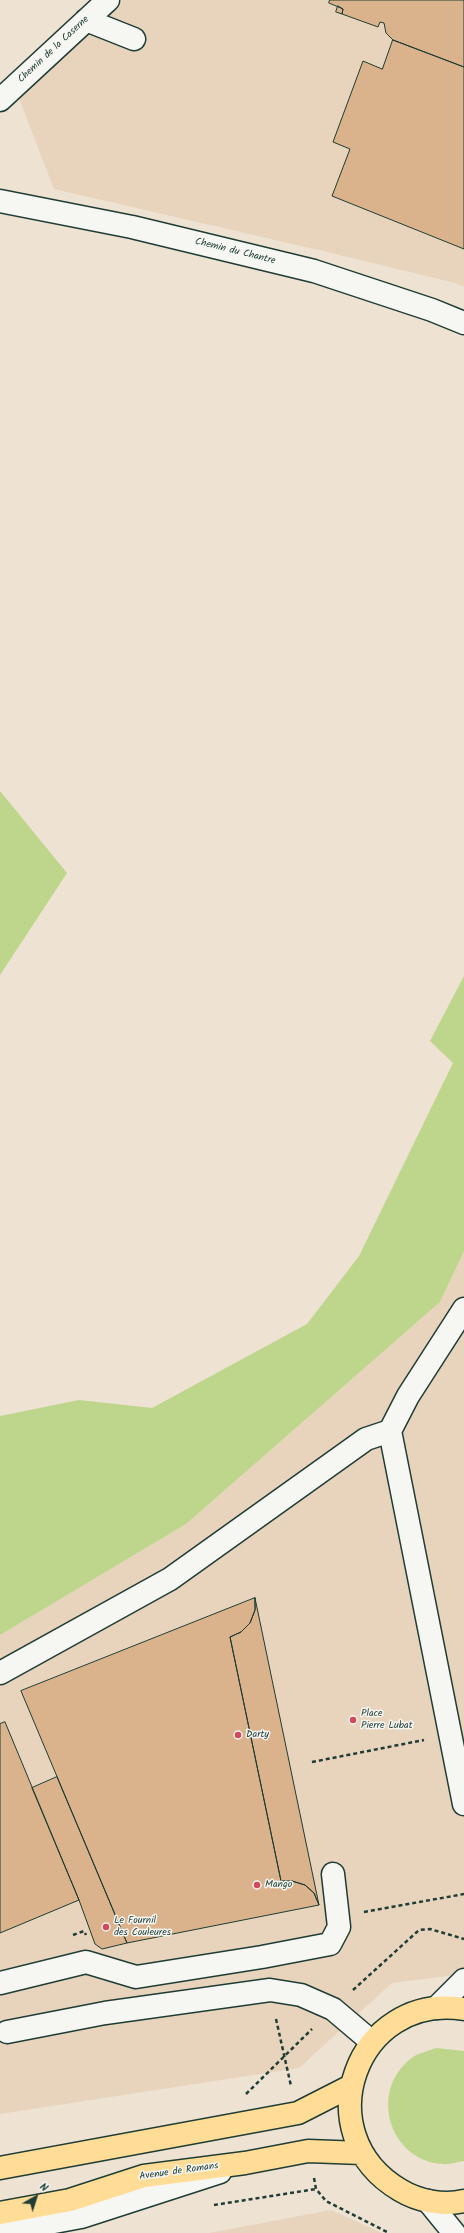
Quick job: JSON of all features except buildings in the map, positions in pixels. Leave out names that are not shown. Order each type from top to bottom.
[{"type":"main road","points":[[464,2009],[436,2008],[407,2017],[390,2026],[372,2042],[359,2063],[351,2086],[349,2103],[350,2120],[362,2153],[374,2170],[390,2184],[408,2195],[428,2201],[456,2203],[464,2201]]},
{"type":"main road","points":[[0,2168],[298,2113],[351,2086]]},
{"type":"main road","name":"Avenue de Romans","points":[[0,2213],[70,2200],[144,2176],[245,2163],[308,2151],[362,2153]]},
{"type":"street","name":"Chemin de la Caserne","points":[[0,100],[108,0]]},
{"type":"street","points":[[86,20],[134,39]]},
{"type":"street","name":"Chemin du Chantre","points":[[0,201],[132,227],[314,271],[432,310],[464,323]]},
{"type":"street","points":[[464,1309],[408,1396],[390,1431],[464,1804]]},
{"type":"street","points":[[0,1673],[170,1579],[366,1439],[390,1431]]},
{"type":"street","points":[[0,1983],[86,1962],[136,1977],[262,1957],[330,1944],[339,1927],[333,1874]]},
{"type":"street","points":[[436,2008],[464,1980]]},
{"type":"street","points":[[7,2032],[105,2013],[270,1990],[300,1995],[333,2009],[372,2042]]},
{"type":"street","points":[[0,2232],[81,2217],[245,2163]]},
{"type":"street","points":[[428,2201],[454,2233]]},
{"type":"path","points":[[312,1762],[450,1736]]},
{"type":"path","points":[[284,2057],[333,2009],[419,1930],[430,1929],[464,1939]]},
{"type":"path","points":[[172,2187],[190,2199],[207,2206],[316,2189],[326,2201],[389,2233]]},
{"type":"shaded area","points":[[123,0],[464,0],[464,287],[455,283],[327,252],[54,189],[18,96]]},
{"type":"shaded area","points":[[464,1251],[464,1974],[392,1983],[299,2068],[0,2114],[0,1635],[186,1524],[440,1302]]},
{"type":"shaded area","points":[[331,2210],[382,2233],[209,2233]]},
{"type":"green space","points":[[0,791],[67,873],[0,975]]},
{"type":"green space","points":[[464,976],[464,1251],[440,1302],[186,1524],[0,1635],[0,1416],[79,1400],[152,1408],[307,1324],[359,1256],[453,1063],[430,1041]]},
{"type":"green space","points":[[436,2048],[464,2051],[464,2161],[448,2164],[424,2160],[409,2151],[397,2137],[390,2121],[388,2104],[391,2087],[399,2071],[413,2057]]},
{"type":"place","name":"Place Pierre Lubat","points":[[353,1720]]},
{"type":"place","name":"Darty","points":[[238,1735]]},
{"type":"place","name":"Mango","points":[[257,1885]]},
{"type":"place","name":"Le Fournil des Couleures","points":[[106,1927]]}]
